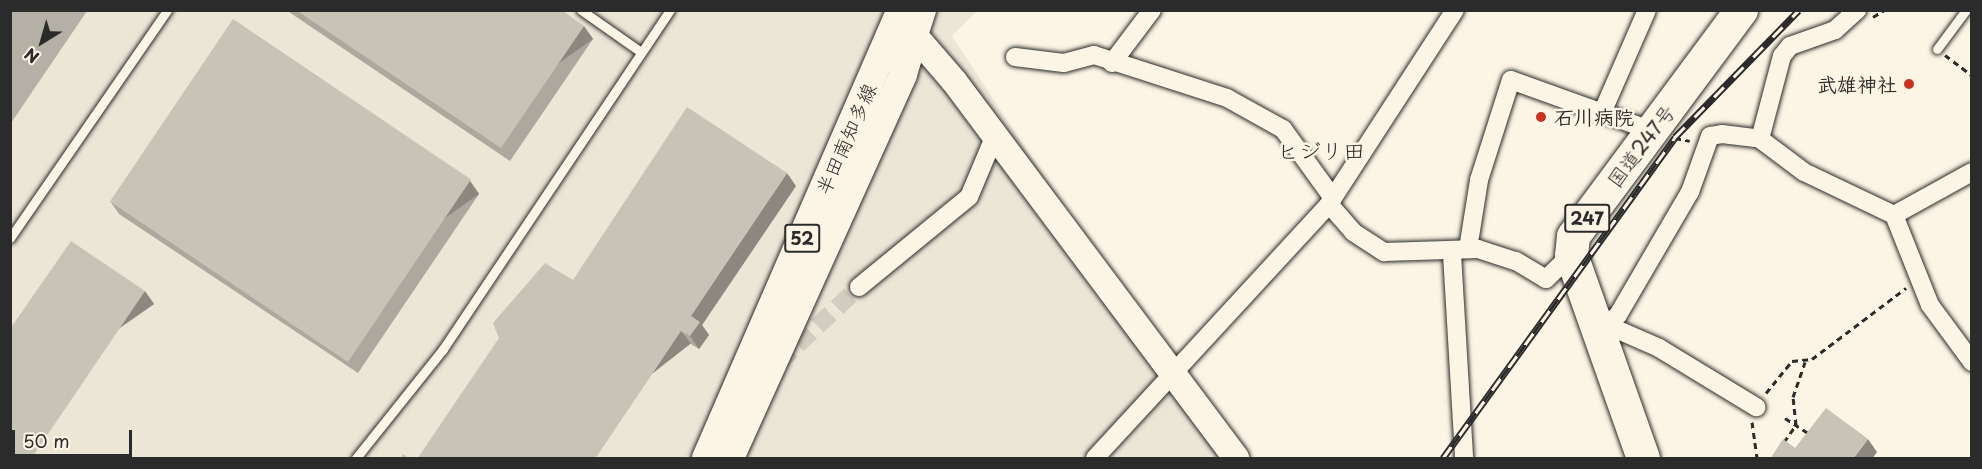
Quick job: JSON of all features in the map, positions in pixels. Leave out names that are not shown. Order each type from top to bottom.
[{"type":"highway","name":"国道247号","points":[[1571,255],[1573,236],[1741,10]]},
{"type":"highway","name":"247","points":[[1571,255],[1604,328],[1643,459]]},
{"type":"main road","name":"半田南知多線","points":[[706,459],[906,17]]},
{"type":"main road","name":"半田南知多線","points":[[730,459],[903,74],[906,17]]},
{"type":"street","points":[[1112,63],[1152,10]]},
{"type":"street","points":[[1095,459],[1331,201],[1455,10]]},
{"type":"street","points":[[1602,113],[1647,10]]},
{"type":"street","points":[[1760,139],[1782,56],[1790,46],[1835,30],[1857,10]]},
{"type":"street","points":[[906,17],[1236,459]]},
{"type":"street","points":[[1015,57],[1064,63],[1094,55],[1112,63],[1194,85],[1262,116],[1301,147],[1331,201],[1353,232],[1384,252],[1460,251],[1503,256],[1546,279],[1571,255]]},
{"type":"street","points":[[1464,459],[1460,251],[1479,180],[1511,80],[1653,130]]},
{"type":"street","points":[[859,287],[969,197],[995,135]]},
{"type":"street","points":[[1756,407],[1627,330],[1604,328],[1690,192],[1710,136],[1760,139],[1804,172],[1894,215],[1917,280],[1971,362]]},
{"type":"street","points":[[1894,215],[1971,172]]},
{"type":"lane","points":[[10,238],[166,10]]},
{"type":"lane","points":[[582,10],[641,52]]},
{"type":"lane","points":[[357,459],[443,349],[670,10]]},
{"type":"lane","points":[[1937,49],[1966,10]]},
{"type":"path","points":[[1937,49],[1971,75]]},
{"type":"path","points":[[1781,446],[1796,425],[1793,397],[1805,361],[1917,280]]},
{"type":"path","points":[[1757,459],[1751,444],[1756,407],[1792,361],[1805,361]]},
{"type":"path","points":[[1785,418],[1811,435]]},
{"type":"shaded area","points":[[80,10],[977,11],[952,36],[1228,458],[11,458],[11,112]]},
{"type":"shaded area","points":[[10,11],[87,11],[11,123]]},
{"type":"building","points":[[296,10],[562,10],[584,26],[501,148]]},
{"type":"building","points":[[233,19],[471,179],[348,362],[110,201]]},
{"type":"building","points":[[687,107],[787,173],[691,316],[700,322],[690,336],[681,331],[595,459],[417,459],[499,338],[493,323],[545,263],[573,280]]},
{"type":"building","points":[[71,241],[145,291],[31,459],[10,459],[10,329]]},
{"type":"building","points":[[1826,408],[1868,439],[1853,459],[1770,459],[1783,439],[1795,448]]},
{"type":"building","points":[[403,454],[410,459],[400,459]]},
{"type":"tunnel","points":[[778,363],[859,287]]},
{"type":"railway","points":[[1443,458],[1675,137],[1799,10]]},
{"type":"place","name":"武雄神社","points":[[1909,84]]},
{"type":"place","name":"石川病院","points":[[1541,117]]},
{"type":"district","name":"ヒジリ田","points":[[1321,150]]}]
